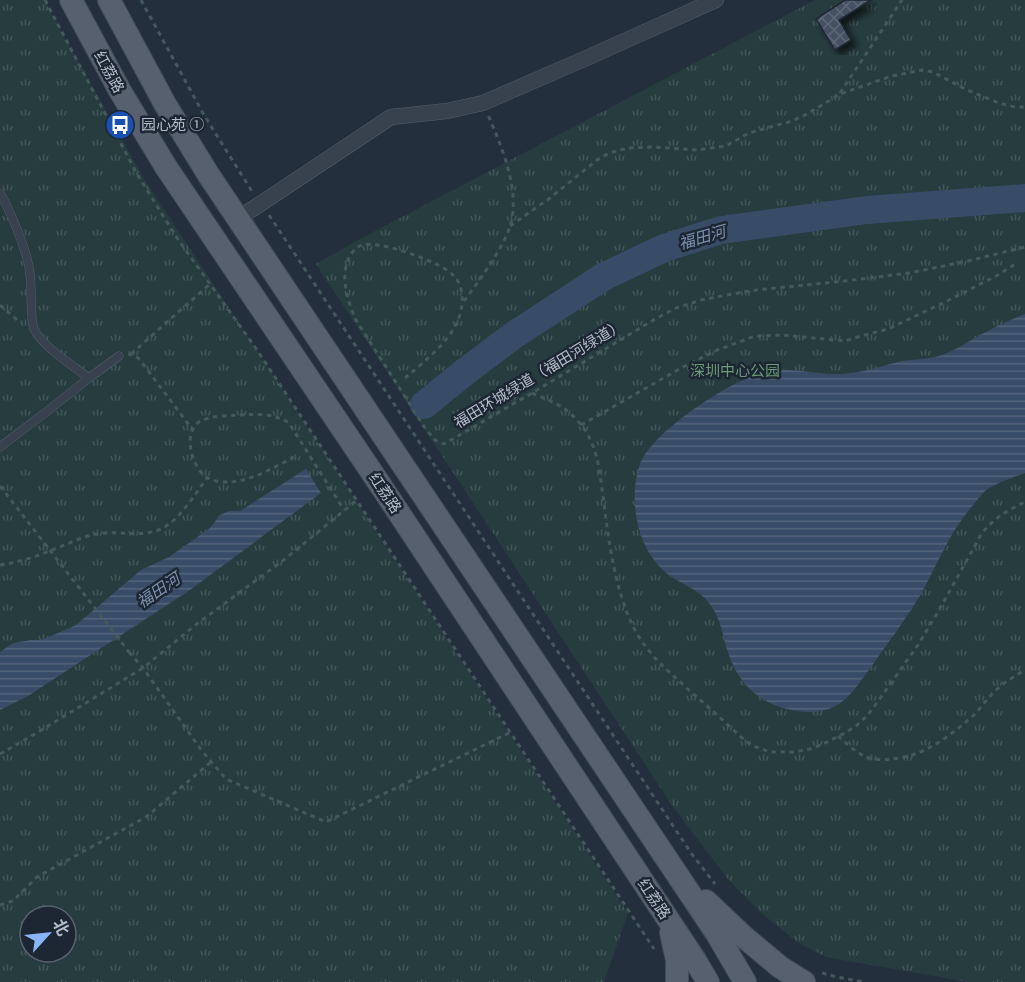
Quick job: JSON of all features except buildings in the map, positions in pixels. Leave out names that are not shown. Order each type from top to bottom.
[{"type":"main road","name":"红荔路","points":[[71,0],[124,99],[160,158],[379,483],[708,982]]},
{"type":"main road","name":"红荔路","points":[[109,0],[165,104],[208,174],[676,872],[717,934],[744,982]]},
{"type":"main road","points":[[676,872],[780,968],[812,977]]},
{"type":"main road","points":[[666,917],[677,960],[676,982]]},
{"type":"street","points":[[239,218],[391,117],[447,111],[483,103],[716,0]]},
{"type":"lane","points":[[0,193],[26,255],[30,272],[33,327],[41,340],[89,378]]},
{"type":"lane","points":[[0,447],[119,356]]},
{"type":"path","points":[[45,0],[137,174],[177,238],[255,347],[655,950]]},
{"type":"path","points":[[141,0],[204,115],[261,203],[685,843],[719,890]]},
{"type":"path","points":[[840,94],[902,0]]},
{"type":"path","points":[[510,226],[609,153],[628,148],[697,150],[726,146],[749,133],[792,121],[840,94],[892,76],[922,70],[933,72],[967,90],[999,103],[1025,107]]},
{"type":"path","points":[[405,378],[437,351],[444,342],[454,327],[463,302],[501,248],[510,226],[513,208],[512,185],[483,103]]},
{"type":"path","name":"福田环城绿道（福田河绿道）","points":[[463,302],[461,287],[454,275],[446,268],[431,261],[405,252],[367,244],[357,247],[349,259],[345,279],[347,296],[356,320],[425,428],[435,440],[444,444],[676,308],[701,300],[756,290],[909,273],[1025,247]]},
{"type":"path","points":[[581,425],[683,367],[715,351],[755,336],[782,335],[845,340],[888,329],[989,280],[1017,263]]},
{"type":"path","points":[[119,356],[131,354],[210,284]]},
{"type":"path","points":[[0,305],[17,320],[33,327]]},
{"type":"path","points":[[131,354],[140,360],[192,429]]},
{"type":"path","points":[[532,393],[563,407],[590,438],[598,459],[615,567],[626,609],[639,637],[666,670],[751,745],[770,752],[810,749],[851,729],[867,716],[927,630],[982,533],[998,516],[1025,502]]},
{"type":"path","points":[[294,457],[261,474],[238,481],[227,482],[207,478],[198,467],[191,451],[192,429],[202,421],[219,416],[258,414],[282,419],[289,423],[344,510]]},
{"type":"path","points":[[0,565],[20,562],[97,534],[160,530],[179,515],[207,478]]},
{"type":"path","points":[[0,486],[143,668],[202,751],[226,779],[326,822],[509,733]]},
{"type":"path","points":[[0,753],[143,668],[198,623],[285,559],[357,500]]},
{"type":"path","points":[[838,736],[857,752],[869,758],[889,760],[918,753],[950,735],[976,713],[999,688],[1025,670]]},
{"type":"path","points":[[0,905],[13,901],[37,877],[146,817],[211,762]]},
{"type":"path","points":[[812,977],[837,977],[864,982]]},
{"type":"green space","points":[[0,0],[44,0],[144,179],[628,913],[604,982],[0,982]]},
{"type":"green space","name":"深圳中心公园","points":[[815,0],[1025,0],[1025,982],[968,982],[826,957],[797,942],[760,912],[728,879],[673,807],[316,264]]},
{"type":"water","points":[[1025,314],[1025,473],[985,491],[966,514],[951,536],[909,613],[842,702],[823,711],[804,712],[780,707],[760,697],[744,683],[733,665],[719,622],[709,603],[699,593],[664,571],[647,549],[637,521],[635,492],[636,477],[647,452],[666,431],[694,409],[727,388],[758,374],[772,370],[796,370],[844,374],[902,361],[937,357]]},
{"type":"water","points":[[306,469],[321,493],[190,590],[28,696],[0,710],[0,652],[13,643],[42,640],[76,625],[141,570],[169,557],[210,528],[220,515],[229,511],[240,511]]},
{"type":"waterway","name":"福田河","points":[[424,405],[514,335],[603,277],[664,248],[721,230],[867,210],[1025,198]]},
{"type":"place","name":"园心苑 ①","points":[[120,125]]}]
